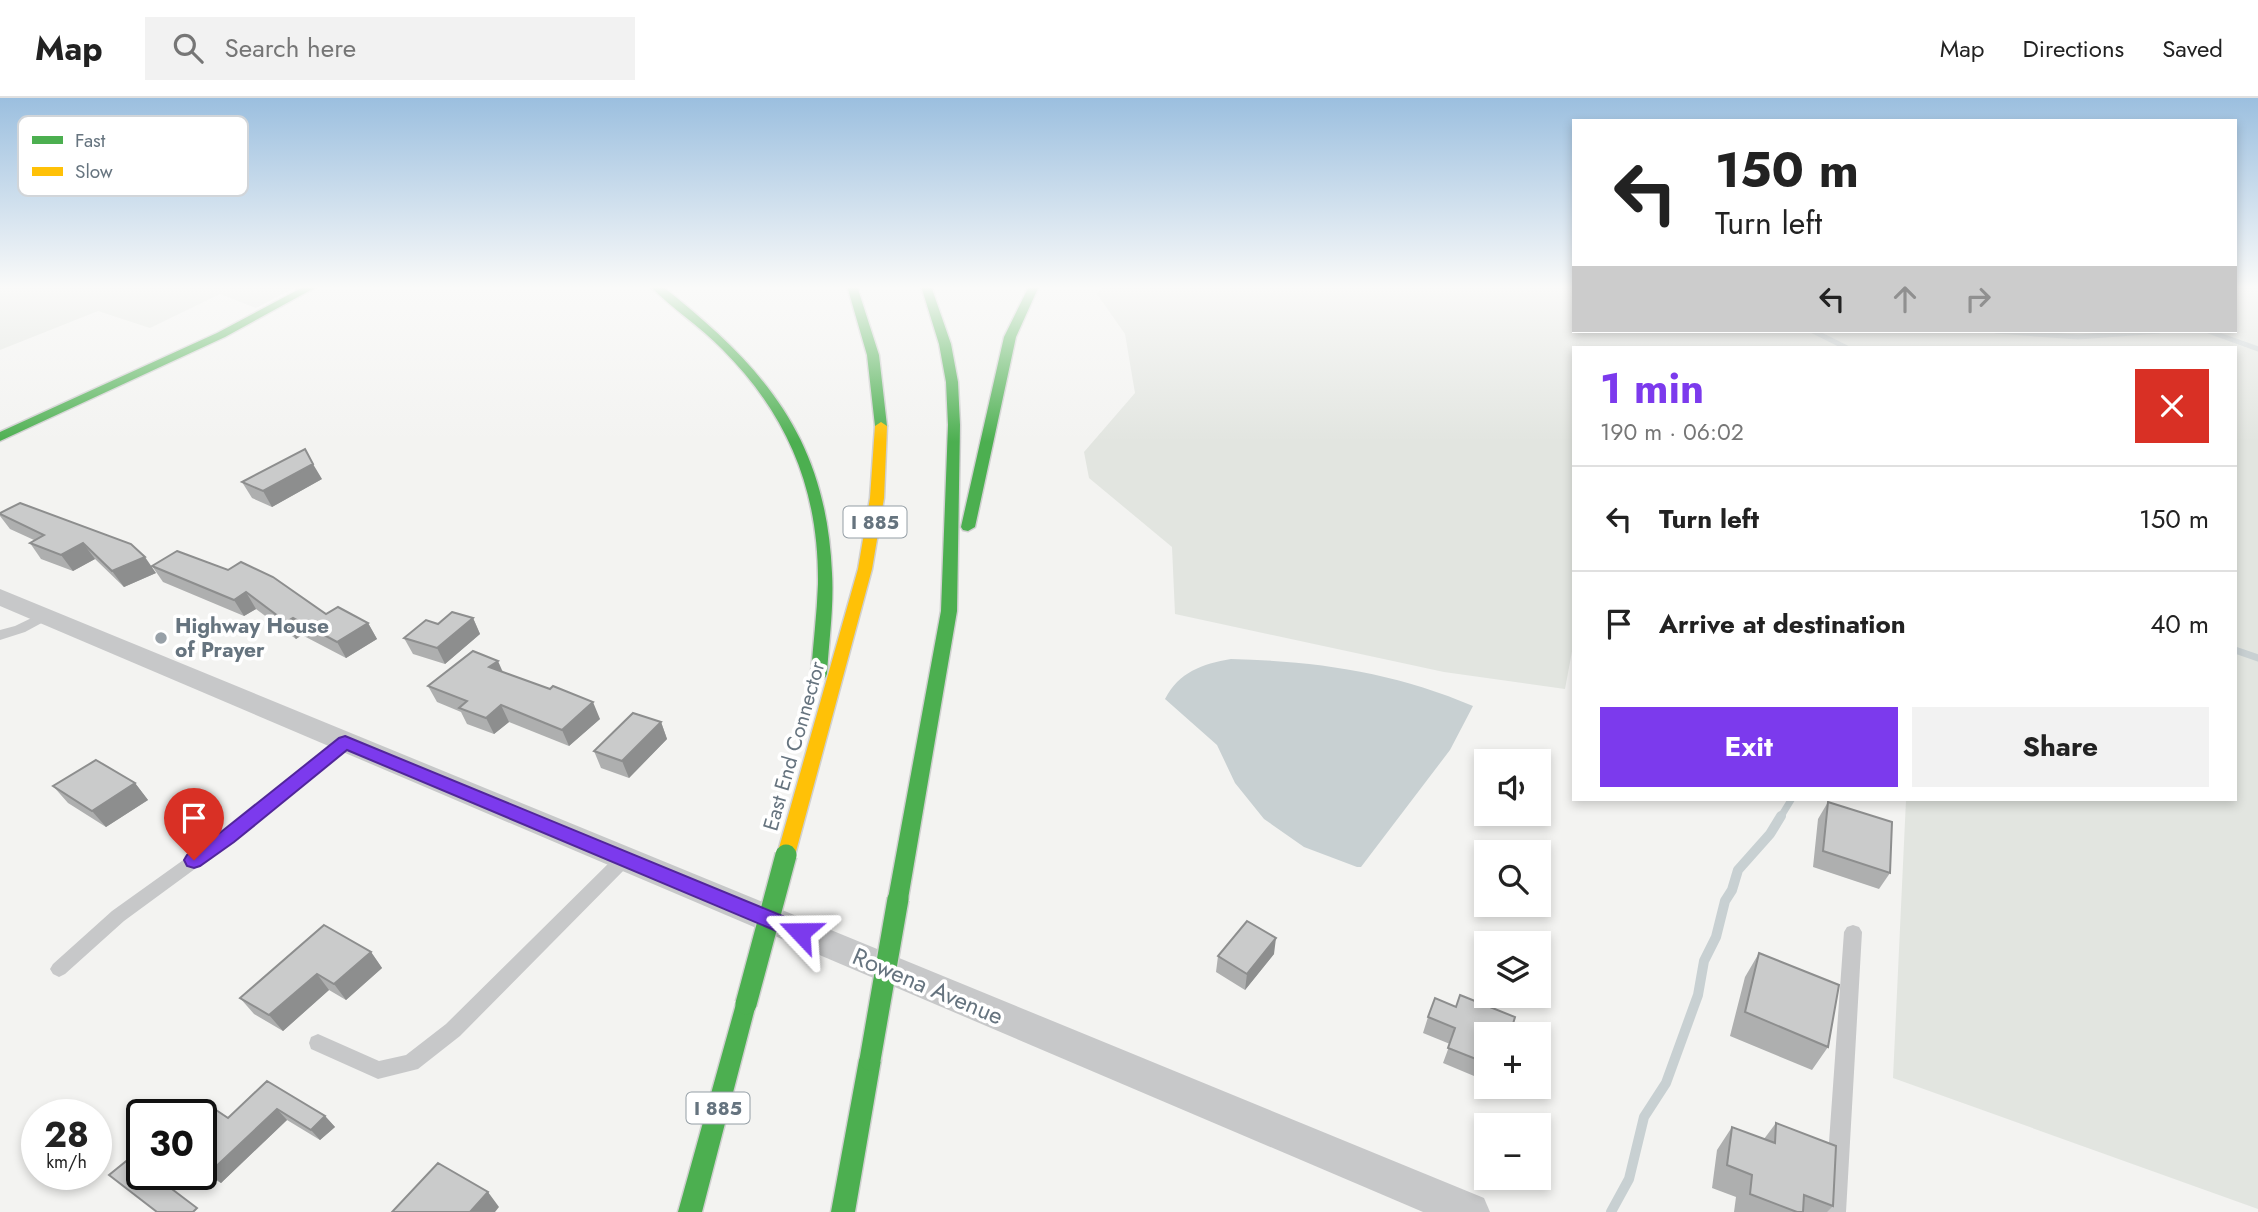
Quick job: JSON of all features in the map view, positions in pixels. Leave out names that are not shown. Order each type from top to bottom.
[{"type":"main road","points":[[0,437],[215,338]]},
{"type":"main road","points":[[720,338],[753,371],[789,425],[807,467],[819,516],[825,571],[813,754]]},
{"type":"main road","name":"East End Connector","points":[[690,1212],[875,526],[881,475],[880,388],[870,338]]},
{"type":"main road","points":[[944,338],[952,382],[954,425],[949,611]]},
{"type":"main road","points":[[843,1212],[949,611],[1010,338]]},
{"type":"street","name":"Rowena Avenue","points":[[0,597],[1470,1212]]},
{"type":"lane","points":[[0,635],[20,629],[44,616]]},
{"type":"lane","points":[[59,969],[118,916],[227,837],[345,742]]},
{"type":"lane","points":[[318,1043],[378,1070],[411,1063],[453,1030],[624,859]]},
{"type":"lane","points":[[1836,1212],[1853,932]]},
{"type":"shaded area","points":[[0,338],[30,338],[0,350]]},
{"type":"shaded area","points":[[1126,338],[2258,338],[2258,1209],[1893,1078],[1906,801],[2237,801],[2237,346],[1572,346],[1572,651],[1565,689],[1444,672],[1175,614],[1172,547],[1089,478],[1084,452],[1135,393]]},
{"type":"shaded area","points":[[1231,659],[1294,662],[1354,670],[1414,685],[1473,706],[1450,750],[1361,867],[1357,867],[1304,847],[1264,819],[1235,783],[1217,745],[1165,699],[1177,682],[1192,671]]},
{"type":"building","points":[[305,449],[313,464],[263,491],[242,482]]},
{"type":"building","points":[[20,503],[131,544],[145,557],[112,571],[83,543],[61,555],[30,543],[44,535],[0,514]]},
{"type":"building","points":[[177,551],[228,570],[241,562],[273,577],[326,614],[338,607],[368,623],[337,642],[293,618],[286,622],[246,592],[234,600],[152,566]]},
{"type":"building","points":[[452,612],[473,618],[437,648],[404,638],[426,620],[438,624]]},
{"type":"building","points":[[473,651],[498,661],[489,667],[550,689],[553,686],[593,702],[562,730],[501,705],[486,718],[459,708],[467,701],[428,686]]},
{"type":"building","points":[[633,713],[661,722],[622,761],[594,751]]},
{"type":"building","points":[[96,760],[135,783],[92,811],[53,786]]},
{"type":"building","points":[[1828,802],[1892,822],[1890,873],[1823,851]]},
{"type":"building","points":[[1247,921],[1276,938],[1247,974],[1218,956]]},
{"type":"building","points":[[324,925],[371,952],[334,984],[317,974],[269,1015],[240,998]]},
{"type":"building","points":[[1759,953],[1839,985],[1828,1047],[1745,1012]]},
{"type":"building","points":[[1460,995],[1474,1001],[1474,1008],[1492,1008],[1515,1017],[1514,1022],[1474,1022],[1474,1058],[1448,1048],[1455,1028],[1428,1017],[1435,998],[1456,1007]]},
{"type":"building","points":[[267,1081],[325,1116],[311,1130],[277,1109],[217,1165],[217,1111],[228,1118]]},
{"type":"building","points":[[1776,1123],[1836,1146],[1833,1206],[1804,1195],[1803,1212],[1797,1212],[1750,1194],[1752,1175],[1727,1165],[1732,1127],[1775,1143]]},
{"type":"building","points":[[126,1161],[126,1188],[112,1177],[112,1173]]},
{"type":"building","points":[[438,1163],[488,1192],[470,1212],[392,1212]]},
{"type":"building","points":[[128,1190],[173,1190],[197,1208],[193,1212],[157,1212]]},
{"type":"waterway","points":[[1827,338],[1843,346]]},
{"type":"waterway","points":[[2227,338],[2258,349]]},
{"type":"waterway","points":[[2237,651],[2258,658]]},
{"type":"waterway","points":[[1780,818],[1790,801]]},
{"type":"waterway","points":[[1611,1212],[1629,1179],[1644,1117],[1666,1083],[1698,995],[1704,961],[1716,937],[1725,901],[1732,890],[1738,870],[1770,834],[1781,816]]},
{"type":"traffic: fast","points":[[0,437],[215,338]]},
{"type":"traffic: fast","points":[[717,338],[754,375],[778,408],[797,443],[812,481],[821,524],[825,572],[819,674]]},
{"type":"traffic: fast","points":[[868,338],[873,355],[881,426]]},
{"type":"traffic: fast","points":[[898,899],[949,611],[954,425],[952,382],[943,338]]},
{"type":"traffic: fast","points":[[968,527],[1010,338]]},
{"type":"traffic: fast","points":[[746,1004],[786,855]]},
{"type":"traffic: fast","points":[[870,1060],[898,899]]},
{"type":"traffic: fast","points":[[690,1212],[746,1004]]},
{"type":"traffic: fast","points":[[843,1212],[870,1060]]},
{"type":"traffic: slow","points":[[786,855],[865,569],[877,498],[881,426]]},
{"type":"place","name":"Highway House of Prayer","points":[[161,638]]},
{"type":"route","points":[[194,860],[227,837],[345,742],[800,932]]}]
